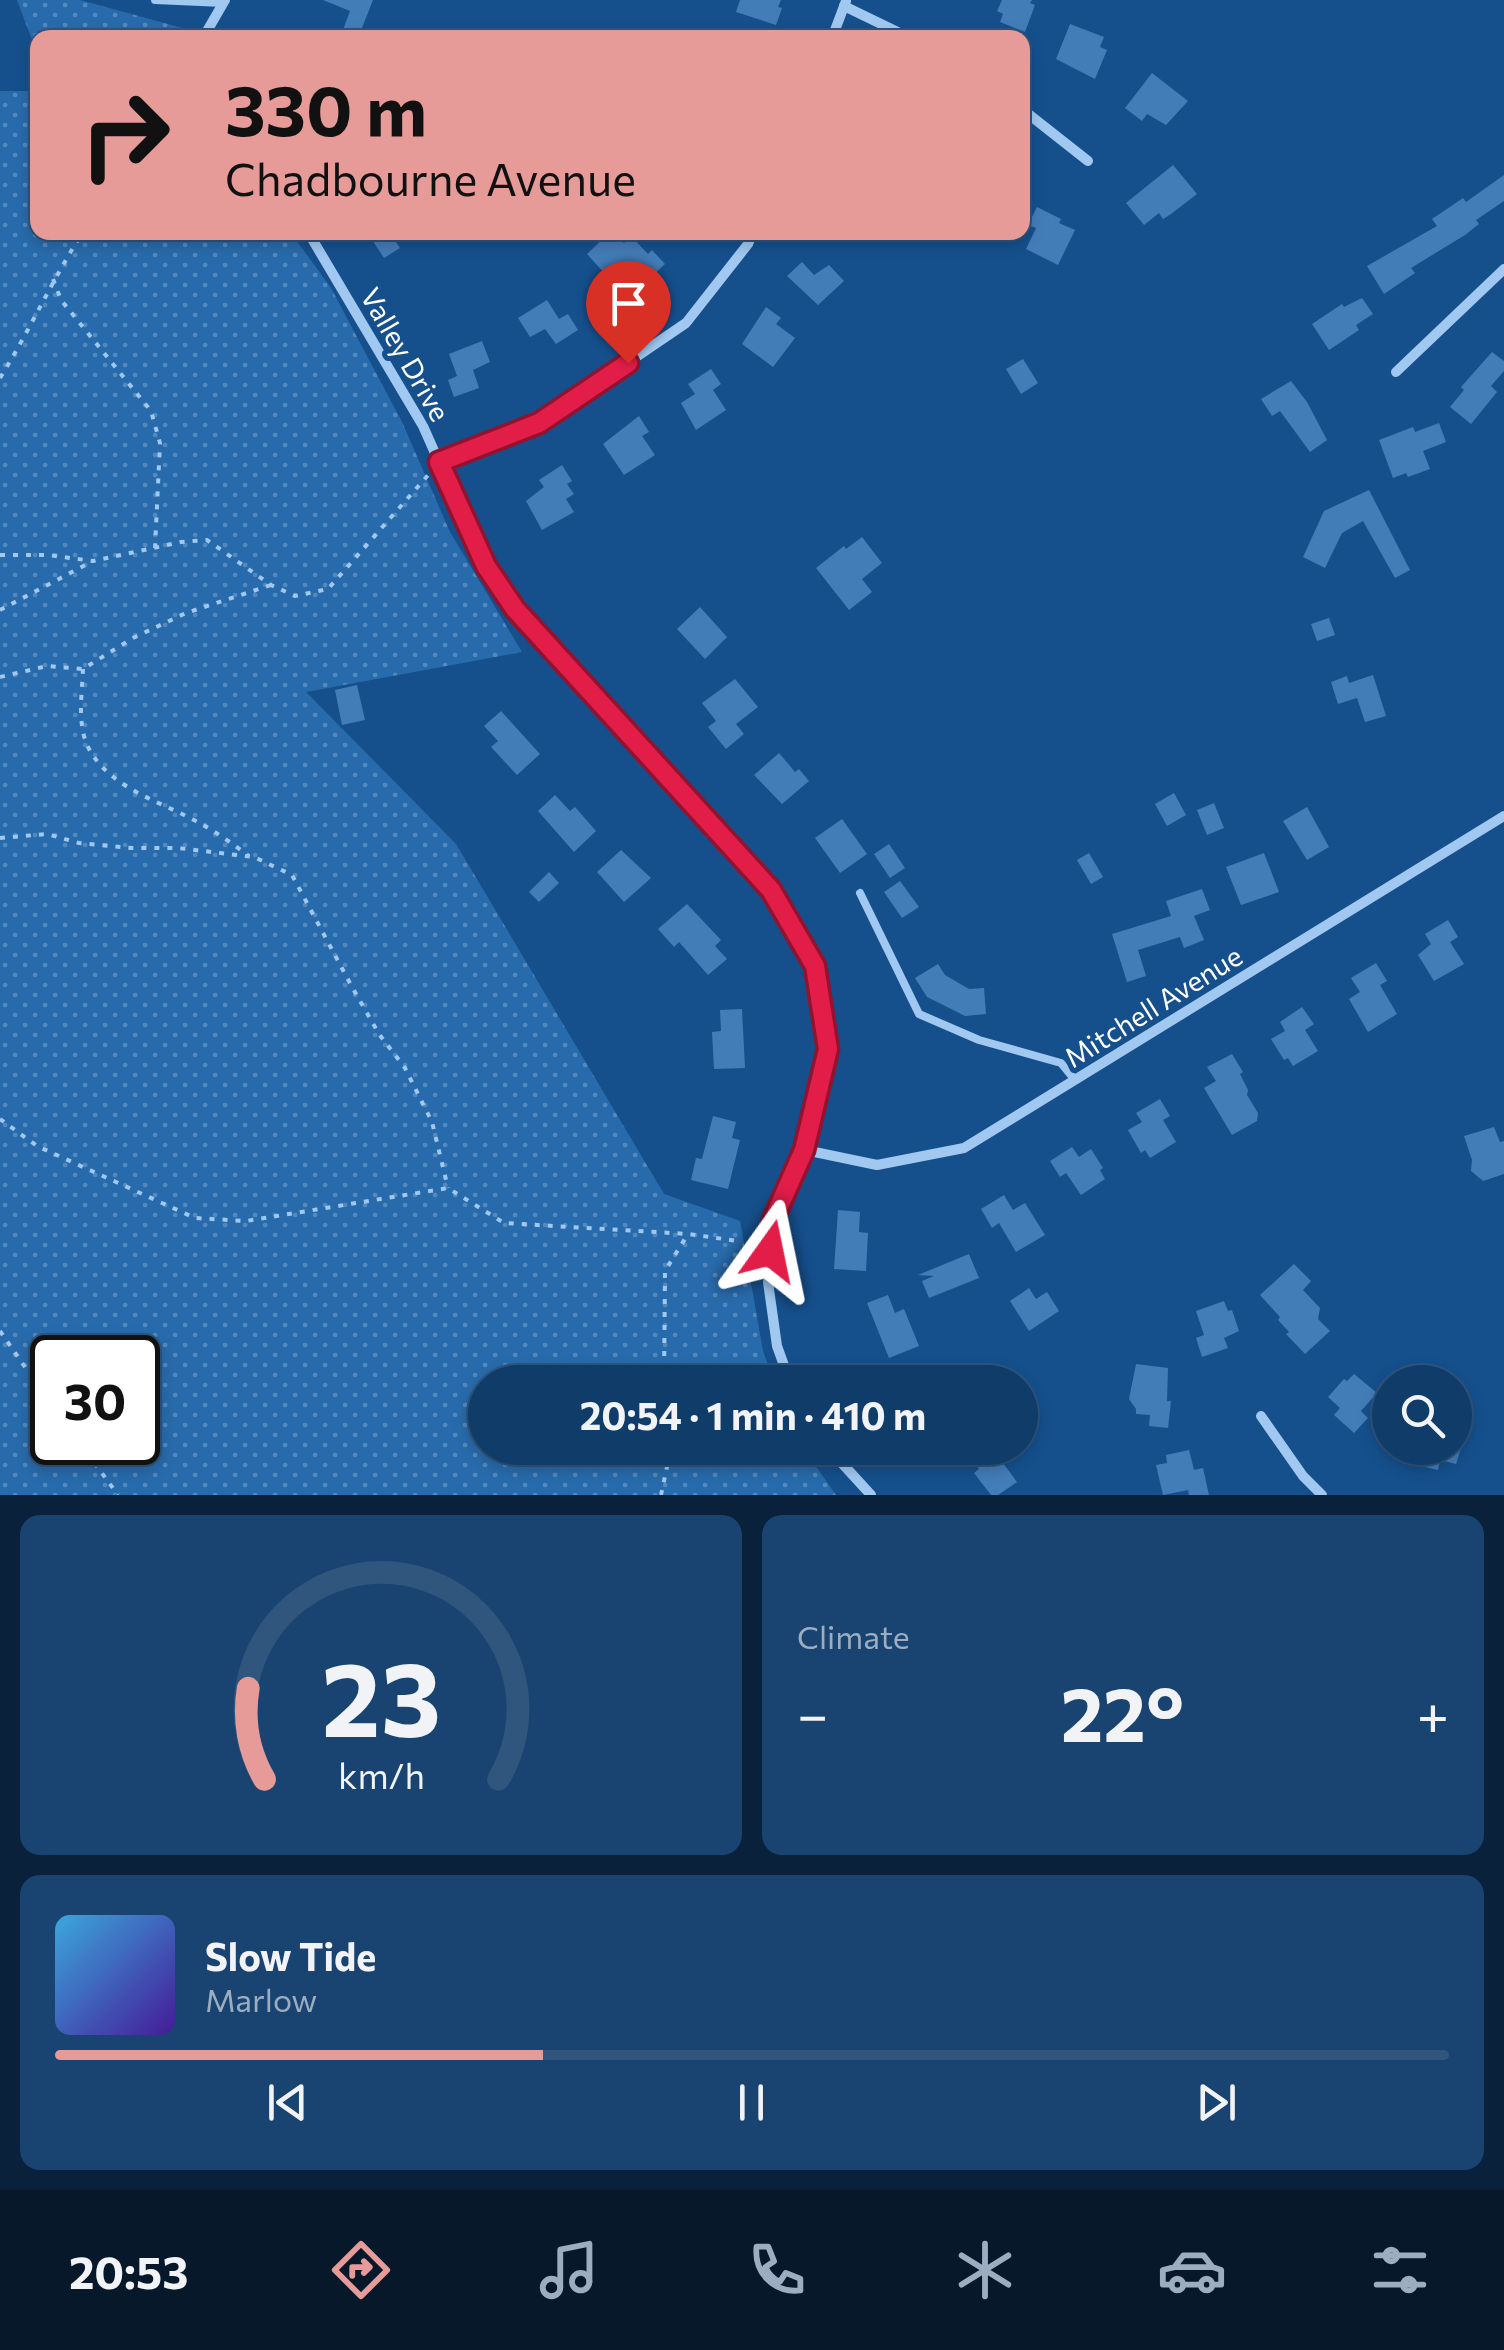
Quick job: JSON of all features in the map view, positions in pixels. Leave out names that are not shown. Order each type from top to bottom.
[{"type":"street","points":[[208,30],[224,2]]},
{"type":"street","points":[[835,30],[845,3],[895,30]]},
{"type":"street","points":[[1030,115],[1088,161]]},
{"type":"street","name":"Valley Drive","points":[[313,240],[402,387],[486,566],[515,609],[771,890],[815,966],[828,1049],[804,1150],[773,1220],[768,1282],[777,1346],[784,1365]]},
{"type":"street","points":[[439,462],[539,423],[686,323],[750,240]]},
{"type":"street","points":[[1396,372],[1504,269]]},
{"type":"street","name":"Mitchell Avenue","points":[[804,1150],[877,1165],[964,1148],[1504,816]]},
{"type":"street","points":[[1261,1416],[1303,1476],[1322,1495]]},
{"type":"street","points":[[844,1465],[871,1495]]},
{"type":"lane","points":[[155,0],[224,2]]},
{"type":"lane","points":[[860,893],[919,1014],[979,1040],[1061,1063],[1075,1080]]},
{"type":"path","points":[[0,378],[77,240]]},
{"type":"path","points":[[53,279],[61,300],[151,412],[160,443],[155,548]]},
{"type":"path","points":[[0,610],[93,561],[207,540],[271,585],[295,596],[328,588],[439,462]]},
{"type":"path","points":[[0,555],[48,555],[93,561]]},
{"type":"path","points":[[0,677],[47,666],[82,669],[133,638],[186,613],[271,585]]},
{"type":"path","points":[[82,669],[82,719],[87,744],[100,766],[118,781],[204,825],[250,857],[292,875],[432,1122],[448,1188]]},
{"type":"path","points":[[0,838],[48,834],[79,844],[178,848],[250,857]]},
{"type":"path","points":[[0,1119],[37,1146],[195,1218],[246,1221],[448,1188],[504,1224],[688,1234],[738,1241]]},
{"type":"path","points":[[664,1365],[665,1270],[688,1234]]},
{"type":"path","points":[[0,1331],[30,1374]]},
{"type":"path","points":[[96,1465],[118,1495]]},
{"type":"path","points":[[661,1495],[667,1465]]},
{"type":"shaded area","points":[[17,0],[80,0],[186,29],[30,30],[30,34]]},
{"type":"shaded area","points":[[0,91],[30,91],[30,240],[296,240],[331,288],[402,422],[450,532],[522,652],[306,692],[456,844],[664,1194],[740,1221],[768,1365],[468,1365],[468,1465],[815,1465],[836,1495],[0,1495]]},
{"type":"building","points":[[323,0],[373,0],[361,30],[343,30],[350,11]]},
{"type":"building","points":[[740,0],[781,0],[776,25],[736,12]]},
{"type":"building","points":[[1002,0],[1032,0],[1030,3],[1035,5],[1026,30],[1000,22],[1003,14],[997,11]]},
{"type":"building","points":[[1070,24],[1104,37],[1100,47],[1107,50],[1095,79],[1056,59]]},
{"type":"building","points":[[1152,73],[1188,101],[1166,125],[1147,114],[1142,121],[1125,108]]},
{"type":"building","points":[[1173,165],[1197,194],[1163,219],[1159,213],[1144,225],[1126,203]]},
{"type":"building","points":[[1504,175],[1504,201],[1476,220],[1479,224],[1465,235],[1411,268],[1415,273],[1384,294],[1367,266],[1437,226],[1432,219],[1463,198],[1466,202]]},
{"type":"building","points":[[1037,207],[1075,230],[1058,265],[1026,249],[1036,228],[1030,226]]},
{"type":"building","points":[[372,240],[399,240],[396,242],[400,248],[384,258]]},
{"type":"building","points":[[602,240],[635,240],[665,264],[646,282],[639,275],[621,288],[587,254]]},
{"type":"building","points":[[802,262],[814,275],[829,265],[844,281],[818,305],[787,276]]},
{"type":"building","points":[[1362,298],[1373,314],[1356,325],[1359,330],[1329,350],[1312,324],[1342,304],[1344,307]]},
{"type":"building","points":[[547,300],[559,319],[568,314],[578,330],[556,344],[545,329],[530,337],[518,318]]},
{"type":"building","points":[[766,307],[781,318],[776,324],[795,338],[773,367],[742,344]]},
{"type":"building","points":[[482,341],[490,362],[473,370],[479,388],[454,397],[448,380],[457,376],[449,354]]},
{"type":"building","points":[[1492,352],[1504,361],[1504,371],[1491,386],[1497,392],[1471,424],[1450,407],[1464,390],[1461,387]]},
{"type":"building","points":[[1023,359],[1038,383],[1021,394],[1006,369]]},
{"type":"building","points":[[711,369],[721,384],[713,390],[726,410],[696,430],[681,403],[695,394],[688,384]]},
{"type":"building","points":[[1291,381],[1327,440],[1310,452],[1280,411],[1272,416],[1261,399]]},
{"type":"building","points":[[639,416],[649,432],[642,436],[655,455],[624,475],[603,444]]},
{"type":"building","points":[[1439,423],[1446,442],[1423,451],[1430,469],[1393,478],[1379,440],[1413,427],[1415,432]]},
{"type":"building","points":[[562,465],[572,481],[567,484],[574,494],[566,499],[574,512],[542,530],[526,501],[544,487],[539,480]]},
{"type":"building","points":[[1369,490],[1410,570],[1395,578],[1363,521],[1342,533],[1325,568],[1303,557],[1324,511]]},
{"type":"building","points":[[862,537],[882,563],[862,579],[872,592],[849,610],[816,568]]},
{"type":"building","points":[[700,607],[727,637],[705,659],[677,629]]},
{"type":"building","points":[[1329,618],[1335,635],[1317,641],[1311,624]]},
{"type":"building","points":[[1373,675],[1386,716],[1365,722],[1357,698],[1338,704],[1331,682],[1347,676],[1349,683]]},
{"type":"building","points":[[735,679],[758,707],[736,724],[744,734],[726,749],[708,727],[716,721],[702,703]]},
{"type":"building","points":[[357,685],[365,720],[342,725],[335,690]]},
{"type":"building","points":[[501,711],[540,754],[517,775],[491,747],[498,741],[484,726]]},
{"type":"building","points":[[779,753],[809,781],[782,804],[754,775]]},
{"type":"building","points":[[1174,793],[1186,815],[1167,826],[1155,804]]},
{"type":"building","points":[[555,795],[570,811],[575,807],[596,831],[574,852],[538,811]]},
{"type":"building","points":[[1214,803],[1224,828],[1207,835],[1197,810]]},
{"type":"building","points":[[1307,807],[1329,847],[1307,860],[1283,821]]},
{"type":"building","points":[[842,819],[867,854],[840,873],[815,838]]},
{"type":"building","points":[[889,844],[905,868],[890,878],[874,854]]},
{"type":"building","points":[[621,850],[651,878],[624,902],[597,872]]},
{"type":"building","points":[[1089,853],[1103,877],[1091,884],[1077,860]]},
{"type":"building","points":[[1264,853],[1279,892],[1241,905],[1226,867]]},
{"type":"building","points":[[549,872],[559,883],[539,902],[529,892]]},
{"type":"building","points":[[900,881],[919,907],[902,918],[884,892]]},
{"type":"building","points":[[1202,889],[1210,910],[1194,916],[1204,940],[1184,948],[1180,937],[1138,950],[1146,976],[1127,982],[1112,934],[1171,916],[1166,901]]},
{"type":"building","points":[[687,904],[721,940],[715,946],[727,959],[708,975],[679,942],[674,947],[658,929]]},
{"type":"building","points":[[1448,920],[1458,937],[1450,942],[1464,964],[1434,981],[1418,955],[1431,944],[1425,934]]},
{"type":"building","points":[[1376,963],[1387,981],[1380,985],[1397,1014],[1368,1032],[1349,999],[1360,992],[1351,978]]},
{"type":"building","points":[[938,964],[945,975],[969,989],[984,988],[986,1014],[965,1016],[927,997],[915,978]]},
{"type":"building","points":[[1302,1007],[1314,1024],[1305,1030],[1318,1051],[1293,1066],[1288,1058],[1284,1060],[1271,1039],[1285,1031],[1280,1022]]},
{"type":"building","points":[[742,1009],[745,1068],[714,1069],[712,1032],[721,1031],[720,1010]]},
{"type":"building","points":[[1232,1054],[1258,1113],[1257,1121],[1232,1135],[1204,1088],[1216,1081],[1207,1067]]},
{"type":"building","points":[[1160,1099],[1170,1116],[1163,1120],[1176,1142],[1150,1158],[1145,1150],[1141,1153],[1128,1130],[1142,1122],[1136,1113]]},
{"type":"building","points":[[713,1116],[736,1122],[732,1138],[740,1140],[728,1189],[691,1180],[696,1158],[702,1159]]},
{"type":"building","points":[[1494,1127],[1500,1142],[1504,1141],[1504,1174],[1483,1181],[1471,1171],[1472,1160],[1464,1136]]},
{"type":"building","points":[[1072,1147],[1079,1157],[1091,1149],[1103,1168],[1100,1170],[1105,1179],[1081,1195],[1066,1173],[1060,1177],[1050,1161]]},
{"type":"building","points":[[1004,1195],[1013,1210],[1025,1203],[1045,1235],[1016,1252],[999,1223],[992,1228],[981,1209]]},
{"type":"building","points":[[838,1210],[860,1212],[859,1232],[868,1233],[866,1271],[834,1269]]},
{"type":"building","points":[[969,1254],[979,1278],[929,1298],[922,1281],[934,1276],[918,1275]]},
{"type":"building","points":[[1294,1264],[1311,1281],[1303,1290],[1320,1308],[1318,1319],[1330,1331],[1305,1354],[1260,1295]]},
{"type":"building","points":[[1029,1288],[1036,1299],[1047,1292],[1059,1311],[1029,1331],[1010,1301]]},
{"type":"building","points":[[888,1295],[895,1313],[904,1309],[919,1346],[889,1358],[867,1303]]},
{"type":"building","points":[[1224,1301],[1228,1311],[1232,1310],[1239,1331],[1224,1338],[1228,1348],[1202,1357],[1196,1338],[1204,1335],[1196,1311]]},
{"type":"building","points":[[1136,1364],[1168,1368],[1168,1428],[1149,1426],[1150,1415],[1136,1414],[1129,1399]]},
{"type":"building","points":[[1354,1374],[1372,1389],[1372,1399],[1361,1411],[1368,1418],[1354,1433],[1334,1415],[1340,1408],[1328,1397],[1344,1379],[1347,1381]]},
{"type":"building","points":[[1189,1450],[1194,1470],[1203,1468],[1209,1495],[1189,1495],[1188,1490],[1163,1495],[1156,1465],[1167,1463],[1166,1455]]},
{"type":"building","points":[[976,1465],[1004,1465],[1017,1482],[998,1495],[991,1495],[974,1473],[979,1469]]},
{"type":"route","points":[[628,363],[539,423],[439,462],[486,566],[515,609],[771,890],[815,966],[828,1049],[804,1150],[773,1220],[770,1251]]}]
